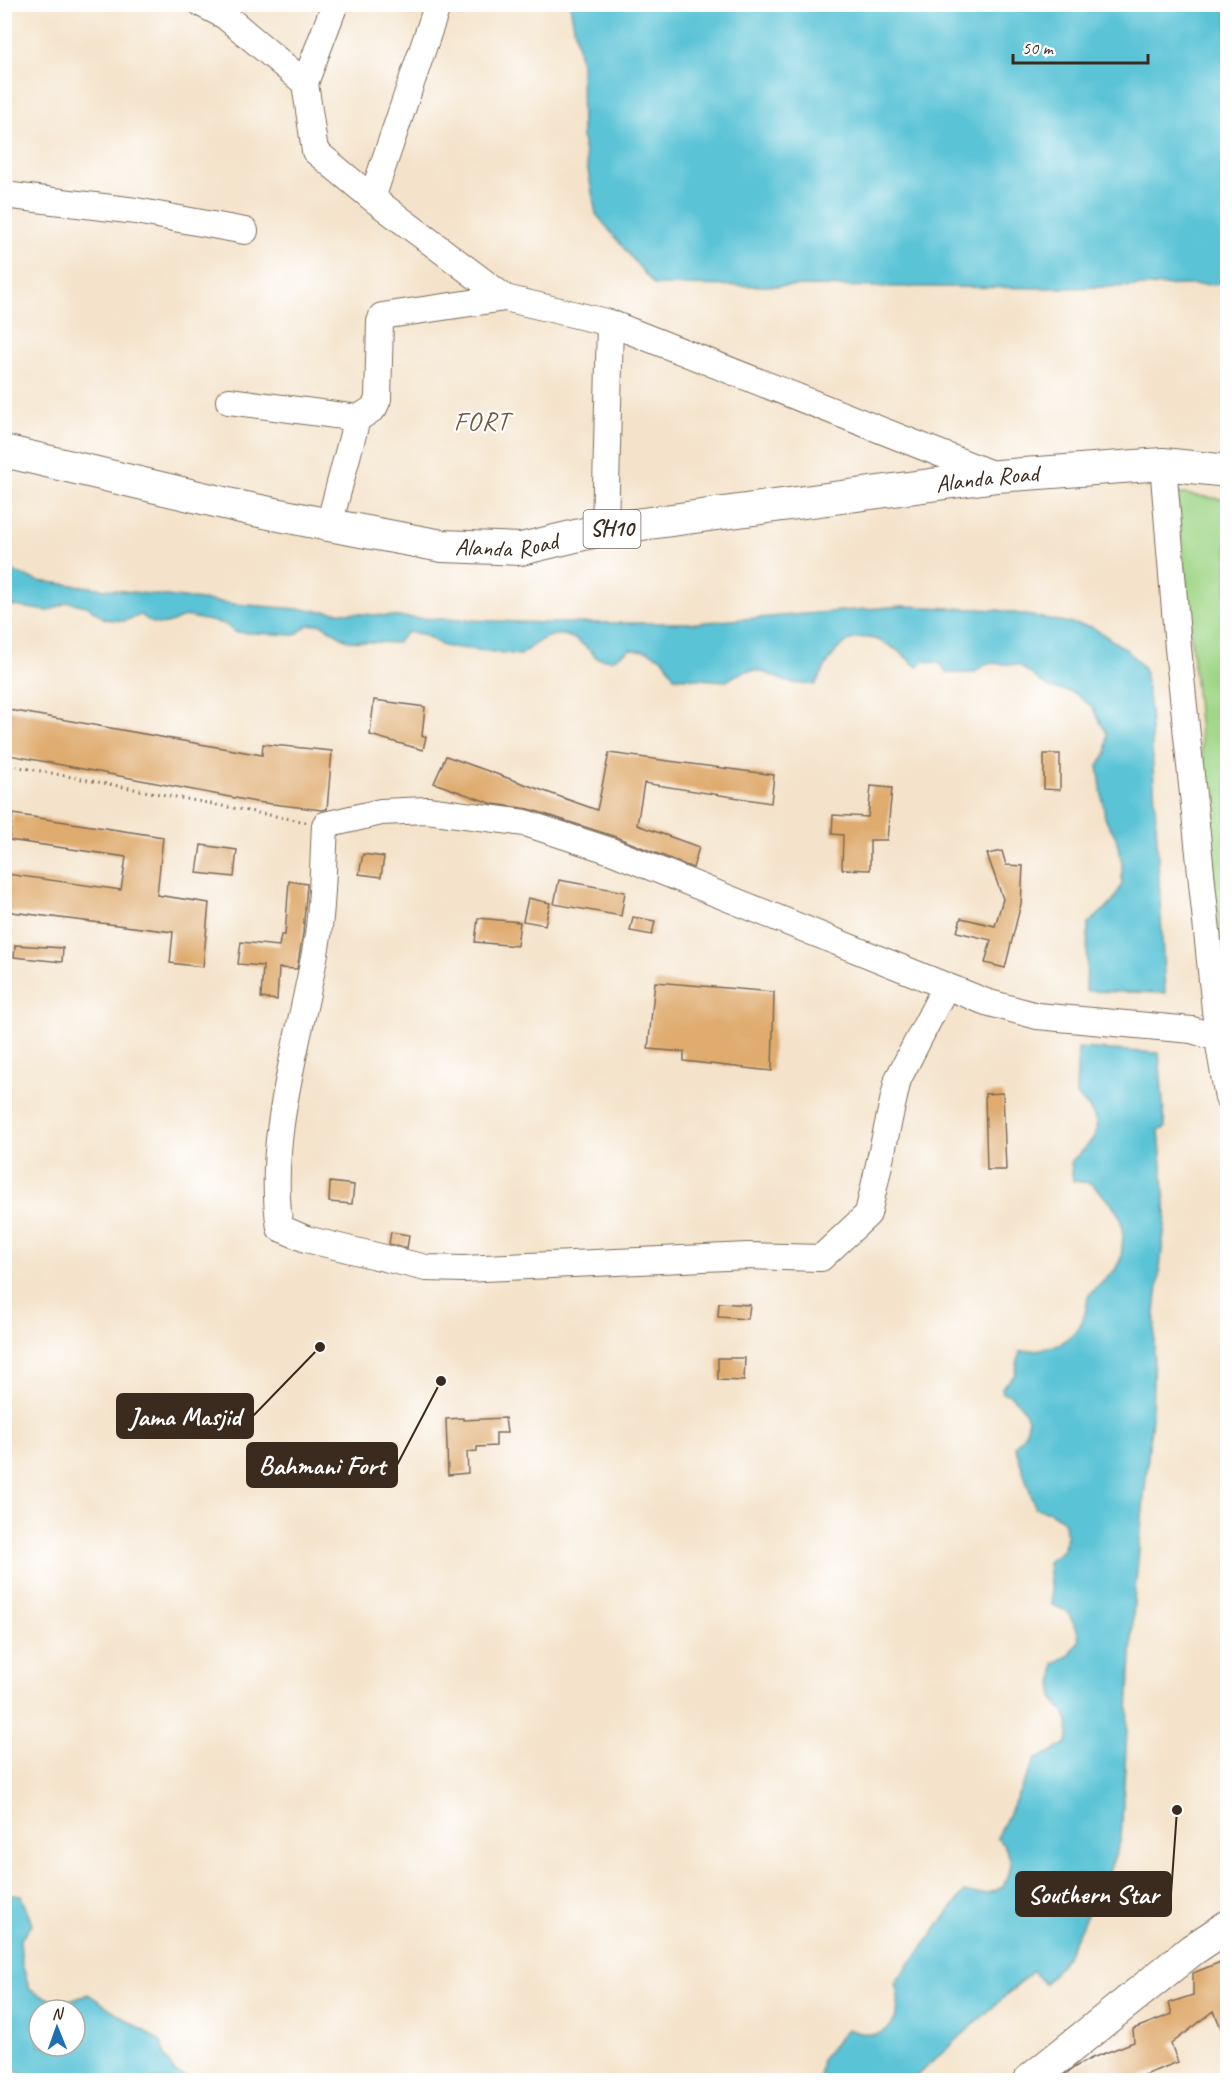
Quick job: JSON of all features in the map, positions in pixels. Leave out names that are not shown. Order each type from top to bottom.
[{"type":"main road","name":"Alanda Road","points":[[4,451],[245,508],[329,525],[442,546],[521,549],[605,530],[998,476],[1163,464],[1227,471]]},
{"type":"main road","points":[[1030,2080],[1192,1950],[1227,1926]]},
{"type":"street","points":[[202,4],[227,10],[305,83]]},
{"type":"street","points":[[334,4],[305,83],[315,151],[372,198],[505,298]]},
{"type":"street","points":[[372,198],[438,4]]},
{"type":"street","points":[[4,195],[136,211],[245,231]]},
{"type":"street","points":[[229,401],[358,418],[374,408],[378,399],[382,316],[505,298],[610,323],[998,476]]},
{"type":"street","points":[[605,530],[610,323]]},
{"type":"street","points":[[329,525],[358,418]]},
{"type":"street","points":[[1163,464],[1178,648],[1224,1039],[1227,1098]]},
{"type":"street","points":[[946,986],[898,1079],[868,1214],[821,1258],[748,1256],[463,1269],[426,1268],[306,1239],[280,1228],[276,1204],[280,1143],[290,1065],[318,934],[325,825],[381,812],[427,810],[525,823],[610,850],[986,1002],[1037,1016],[1192,1030],[1224,1039]]},
{"type":"path","points":[[4,764],[325,825]]},
{"type":"green space","points":[[1177,493],[1227,500],[1227,1014]]},
{"type":"water","points":[[570,5],[1227,5],[1227,284],[1063,288],[654,285],[596,214],[582,138],[581,64]]},
{"type":"water","points":[[4,568],[38,581],[235,604],[414,618],[547,623],[695,623],[903,606],[998,610],[1092,627],[1127,650],[1144,668],[1150,710],[1165,993],[1086,991],[1088,924],[1112,903],[1122,884],[1122,863],[1116,837],[1105,818],[1098,765],[1107,753],[1107,734],[1092,707],[1073,692],[1049,688],[1019,665],[988,663],[973,673],[947,673],[941,664],[925,661],[917,667],[891,646],[870,638],[860,638],[850,640],[836,651],[815,685],[788,682],[756,670],[735,675],[727,681],[674,677],[664,659],[647,651],[630,649],[612,660],[597,658],[578,641],[569,636],[560,635],[542,639],[521,655],[443,646],[423,634],[407,632],[397,643],[348,641],[321,624],[308,625],[295,635],[234,632],[225,624],[185,616],[167,624],[157,624],[141,615],[124,621],[105,619],[87,606],[68,602],[48,611],[7,605],[5,603]]},
{"type":"water","points":[[1078,1048],[1159,1053],[1165,1128],[1159,1130],[1166,1215],[1155,1312],[1152,1416],[1134,1601],[1121,1839],[1110,1869],[1066,1957],[1045,1984],[1033,1971],[912,2080],[813,2080],[819,2078],[822,2059],[847,2029],[864,2034],[876,2034],[892,2024],[898,2004],[895,1983],[964,1892],[984,1893],[1003,1887],[1010,1861],[1007,1850],[997,1838],[1036,1758],[1067,1743],[1069,1729],[1067,1718],[1053,1699],[1054,1663],[1070,1655],[1079,1641],[1077,1629],[1067,1611],[1052,1605],[1048,1562],[1063,1550],[1067,1537],[1063,1520],[1050,1512],[1035,1508],[1015,1446],[1026,1431],[1028,1419],[1022,1407],[1009,1394],[1003,1393],[1002,1387],[1015,1375],[1020,1351],[1047,1348],[1068,1339],[1076,1332],[1086,1310],[1088,1296],[1115,1270],[1121,1258],[1123,1237],[1121,1218],[1111,1203],[1091,1183],[1073,1181],[1071,1161],[1089,1144],[1096,1129],[1093,1113],[1076,1095]]},
{"type":"water","points":[[5,1894],[21,1896],[32,1924],[20,1940],[22,1964],[30,1990],[47,1998],[27,1998],[27,2058],[87,2058],[87,1998],[80,1998],[88,1994],[161,2042],[166,2059],[175,2073],[197,2080],[31,2080],[5,2064]]},
{"type":"building","points":[[374,700],[425,707],[422,736],[426,737],[423,750],[370,735]]},
{"type":"building","points":[[4,709],[262,755],[263,744],[332,751],[327,809],[256,802],[4,754]]},
{"type":"building","points":[[609,753],[774,775],[771,803],[644,783],[637,825],[699,847],[693,868],[616,837],[529,809],[493,804],[434,783],[446,756],[597,810]]},
{"type":"building","points":[[1044,754],[1060,754],[1060,790],[1044,789]]},
{"type":"building","points":[[871,786],[892,788],[887,840],[870,840],[870,870],[842,869],[843,835],[832,834],[833,815],[868,817]]},
{"type":"building","points":[[13,814],[163,837],[157,895],[209,903],[203,967],[170,963],[173,932],[4,911],[7,874],[121,890],[126,857],[9,840]]},
{"type":"building","points":[[201,845],[237,850],[234,877],[197,873]]},
{"type":"building","points":[[1002,851],[1006,865],[1023,866],[1021,904],[1005,968],[985,963],[991,940],[957,932],[961,918],[995,926],[1003,899],[987,854]]},
{"type":"building","points":[[363,854],[384,857],[381,877],[359,874]]},
{"type":"building","points":[[559,880],[625,892],[621,916],[554,904]]},
{"type":"building","points":[[289,881],[307,884],[297,969],[279,968],[277,1000],[261,998],[263,966],[238,964],[241,942],[279,946],[281,935],[285,935]]},
{"type":"building","points":[[528,898],[550,903],[545,925],[523,921]]},
{"type":"building","points":[[633,917],[655,921],[652,935],[630,931]]},
{"type":"building","points":[[478,918],[520,922],[517,946],[475,942]]},
{"type":"building","points":[[15,945],[63,948],[62,962],[14,957]]},
{"type":"building","points":[[655,982],[774,992],[772,1071],[684,1061],[684,1052],[648,1049]]},
{"type":"building","points":[[1003,1093],[1006,1170],[987,1170],[985,1094]]},
{"type":"building","points":[[330,1182],[354,1185],[352,1204],[329,1202]]},
{"type":"building","points":[[391,1232],[409,1235],[407,1248],[389,1244]]},
{"type":"building","points":[[719,1303],[750,1305],[748,1319],[718,1317]]},
{"type":"building","points":[[718,1358],[745,1358],[744,1381],[718,1380]]},
{"type":"building","points":[[463,1418],[463,1420],[505,1418],[507,1433],[496,1433],[496,1446],[477,1447],[477,1451],[467,1452],[468,1473],[448,1475],[446,1419]]},
{"type":"building","points":[[1223,1961],[1227,1970],[1227,2043],[1214,2011],[1171,2044],[1178,2062],[1131,2080],[1058,2080],[1092,2058],[1134,2042],[1133,2029],[1172,2014],[1169,2003],[1193,1995],[1193,1973]]},
{"type":"place","name":"Jama Masjid","points":[[320,1347]]},
{"type":"place","name":"Bahmani Fort","points":[[441,1381]]},
{"type":"place","name":"Southern Star","points":[[1177,1810]]},
{"type":"district","name":"FORT","points":[[482,421]]}]
